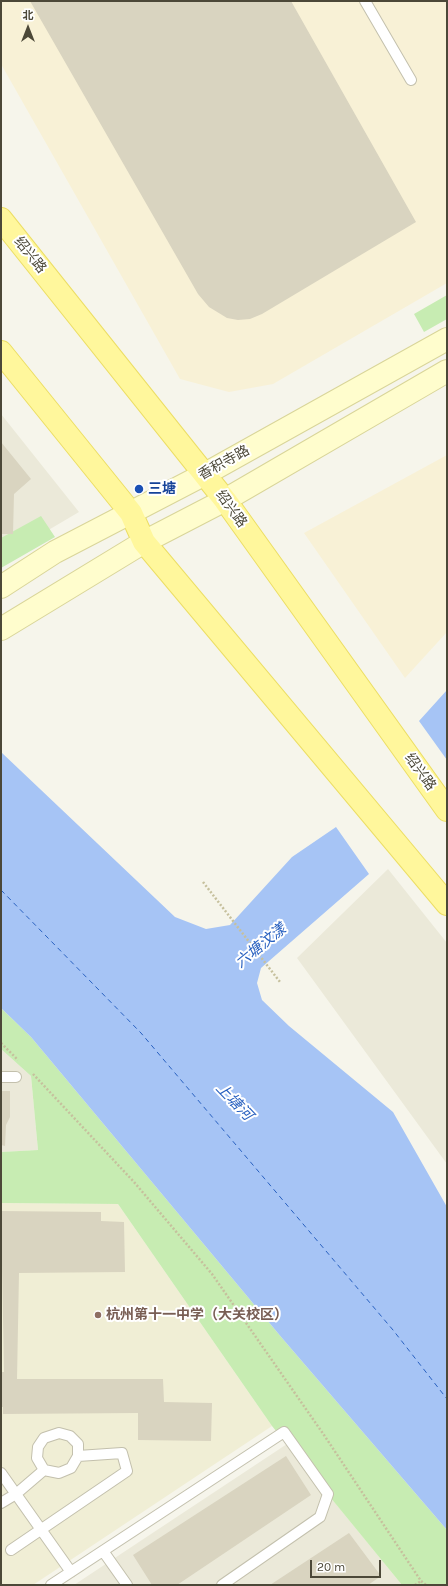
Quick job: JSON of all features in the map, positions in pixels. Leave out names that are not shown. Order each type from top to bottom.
[{"type":"main road","name":"绍兴路","points":[[1,219],[225,500],[447,810]]},
{"type":"main road","name":"香积寺路","points":[[1,587],[55,552],[205,474],[447,339]]},
{"type":"main road","points":[[1,352],[130,513],[144,542],[447,904]]},
{"type":"main road","points":[[1,629],[144,542],[225,500],[447,371]]},
{"type":"lane","points":[[365,1],[411,80]]},
{"type":"lane","points":[[1,1077],[16,1077]]},
{"type":"lane","points":[[51,1585],[284,1432],[328,1494],[320,1517],[222,1585]]},
{"type":"lane","points":[[59,1433],[70,1436],[78,1444],[78,1456],[71,1468],[59,1473],[44,1470],[37,1458],[38,1447],[44,1438],[59,1433]]},
{"type":"lane","points":[[11,1550],[127,1470],[122,1453],[78,1456]]},
{"type":"lane","points":[[1,1503],[16,1494],[44,1470]]},
{"type":"lane","points":[[1,1474],[71,1572]]},
{"type":"lane","points":[[104,1551],[127,1585]]},
{"type":"path","points":[[203,882],[280,982]]},
{"type":"path","points":[[1,1043],[24,1066]]},
{"type":"path","points":[[29,1071],[52,1093],[134,1182],[212,1274],[324,1435],[421,1581],[426,1585]]},
{"type":"path","points":[[415,1585],[421,1581]]},
{"type":"shaded area","points":[[1,1],[447,1],[447,283],[273,384],[229,392],[180,379],[1,64]]},
{"type":"shaded area","points":[[1,414],[79,512],[1,558]]},
{"type":"shaded area","points":[[447,455],[447,632],[405,678],[304,533]]},
{"type":"shaded area","points":[[388,869],[447,943],[447,1164],[297,958]]},
{"type":"shaded area","points":[[1,1049],[31,1076],[38,1150],[1,1152]]},
{"type":"shaded area","name":"杭州第十一中学（大关校区）","points":[[1,1203],[118,1204],[272,1426],[33,1585],[1,1585]]},
{"type":"shaded area","points":[[287,1444],[402,1585],[74,1585]]},
{"type":"green space","points":[[447,295],[447,319],[424,332],[414,314]]},
{"type":"green space","points":[[41,516],[55,537],[1,568],[1,538]]},
{"type":"green space","points":[[1,1008],[31,1037],[282,1338],[447,1530],[447,1585],[402,1585],[272,1426],[118,1204],[1,1203],[1,1152],[38,1150],[31,1076],[1,1049]]},
{"type":"water","points":[[447,690],[447,760],[419,721]]},
{"type":"water","points":[[1,752],[175,917],[206,929],[230,925],[292,857],[336,827],[369,874],[261,968],[257,983],[262,1000],[289,1026],[393,1112],[447,1207],[447,1530],[282,1338],[31,1037],[1,1008]]},
{"type":"building","points":[[30,1],[291,1],[416,222],[262,314],[250,319],[238,320],[227,318],[209,307],[198,294]]},
{"type":"building","points":[[1,442],[31,479],[14,494],[13,534],[1,534]]},
{"type":"building","points":[[1,1091],[10,1091],[10,1117],[6,1125],[5,1146],[1,1145]]},
{"type":"building","points":[[1,1211],[101,1212],[101,1221],[124,1222],[125,1272],[19,1273],[17,1379],[163,1379],[164,1402],[212,1403],[211,1441],[138,1440],[138,1413],[3,1414],[3,1407],[1,1407],[1,1372],[4,1372]]},
{"type":"building","points":[[286,1456],[311,1495],[177,1585],[152,1585],[133,1555]]},
{"type":"building","points":[[349,1533],[381,1576],[368,1585],[270,1585]]},
{"type":"ferry route","points":[[1,890],[141,1033],[393,1330],[447,1399]]},
{"type":"place","name":"三塘","points":[[139,489]]},
{"type":"place","name":"杭州第十一中学（大关校区）","points":[[98,1315]]},
{"type":"water label","name":"六塘汶漾","points":[[261,946]]},
{"type":"water label","name":"上塘河","points":[[234,1102]]}]
